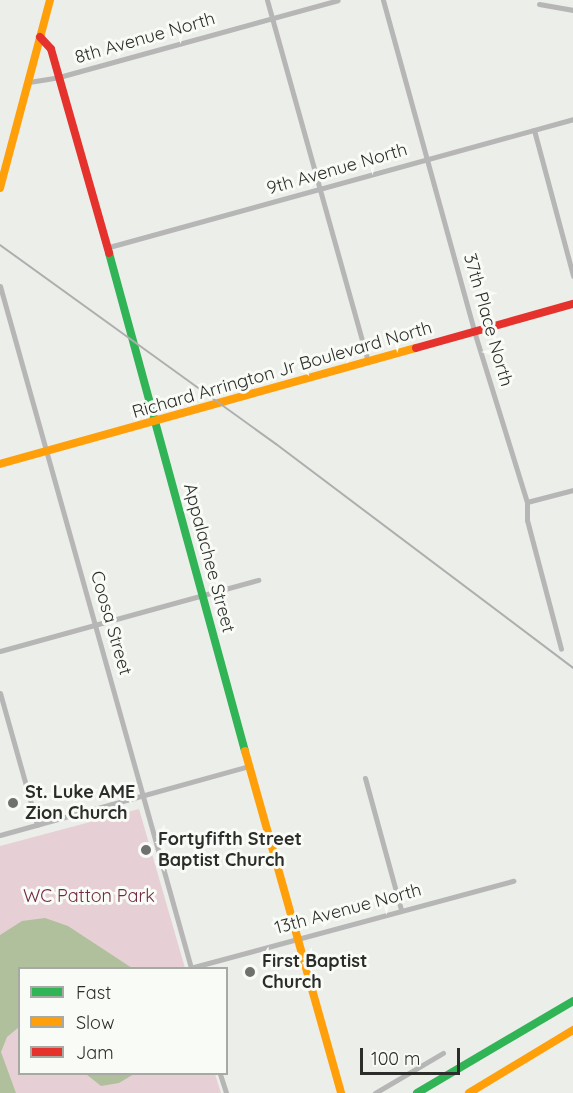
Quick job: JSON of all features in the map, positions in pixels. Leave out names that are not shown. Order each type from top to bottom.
[{"type":"main road","points":[[0,188],[50,0]]},
{"type":"main road","name":"Appalachee Street","points":[[40,37],[51,49],[103,238],[109,248],[108,260],[204,595],[249,766],[341,1093]]},
{"type":"main road","name":"Richard Arrington Jr Boulevard North","points":[[0,464],[573,304]]},
{"type":"main road","points":[[417,1093],[573,1001]]},
{"type":"main road","points":[[469,1093],[573,1030]]},
{"type":"street","points":[[267,0],[368,361]]},
{"type":"street","name":"8th Avenue North","points":[[29,82],[59,77],[338,0]]},
{"type":"street","name":"37th Place North","points":[[383,0],[474,332],[527,502],[527,520],[561,649]]},
{"type":"street","points":[[539,4],[573,10]]},
{"type":"street","name":"9th Avenue North","points":[[109,248],[573,119]]},
{"type":"street","points":[[534,130],[573,276]]},
{"type":"street","name":"Coosa Street","points":[[0,286],[191,967]]},
{"type":"street","points":[[527,502],[573,490]]},
{"type":"street","points":[[0,651],[258,580]]},
{"type":"street","points":[[0,693],[37,825]]},
{"type":"street","points":[[0,835],[249,766]]},
{"type":"street","points":[[365,778],[401,910]]},
{"type":"street","name":"13th Avenue North","points":[[195,967],[513,881]]},
{"type":"street","points":[[375,1093],[443,1053]]},
{"type":"street","points":[[220,1075],[226,1093]]},
{"type":"green space","name":"WC Patton Park","points":[[139,809],[185,967],[18,967],[18,1075],[215,1075],[221,1093],[0,1093],[0,846]]},
{"type":"shaded area","points":[[45,918],[68,926],[130,967],[18,967],[18,1028],[7,1037],[1,1052],[16,1093],[0,1093],[0,935],[22,921]]},
{"type":"shaded area","points":[[87,1075],[132,1075],[119,1083],[101,1086]]},
{"type":"railway","points":[[0,245],[276,444],[573,668]]},
{"type":"traffic: fast","points":[[109,253],[245,751]]},
{"type":"traffic: fast","points":[[417,1093],[573,1001]]},
{"type":"traffic: slow","points":[[0,188],[50,0]]},
{"type":"traffic: slow","points":[[0,464],[416,348]]},
{"type":"traffic: slow","points":[[245,751],[341,1093]]},
{"type":"traffic: slow","points":[[469,1093],[573,1030]]},
{"type":"traffic: jam","points":[[40,37],[51,49],[109,253]]},
{"type":"traffic: jam","points":[[416,348],[573,304]]},
{"type":"place","name":"St. Luke AME Zion Church","points":[[13,803]]},
{"type":"place","name":"Fortyfifth Street Baptist Church","points":[[146,850]]},
{"type":"place","name":"First Baptist Church","points":[[250,972]]}]
